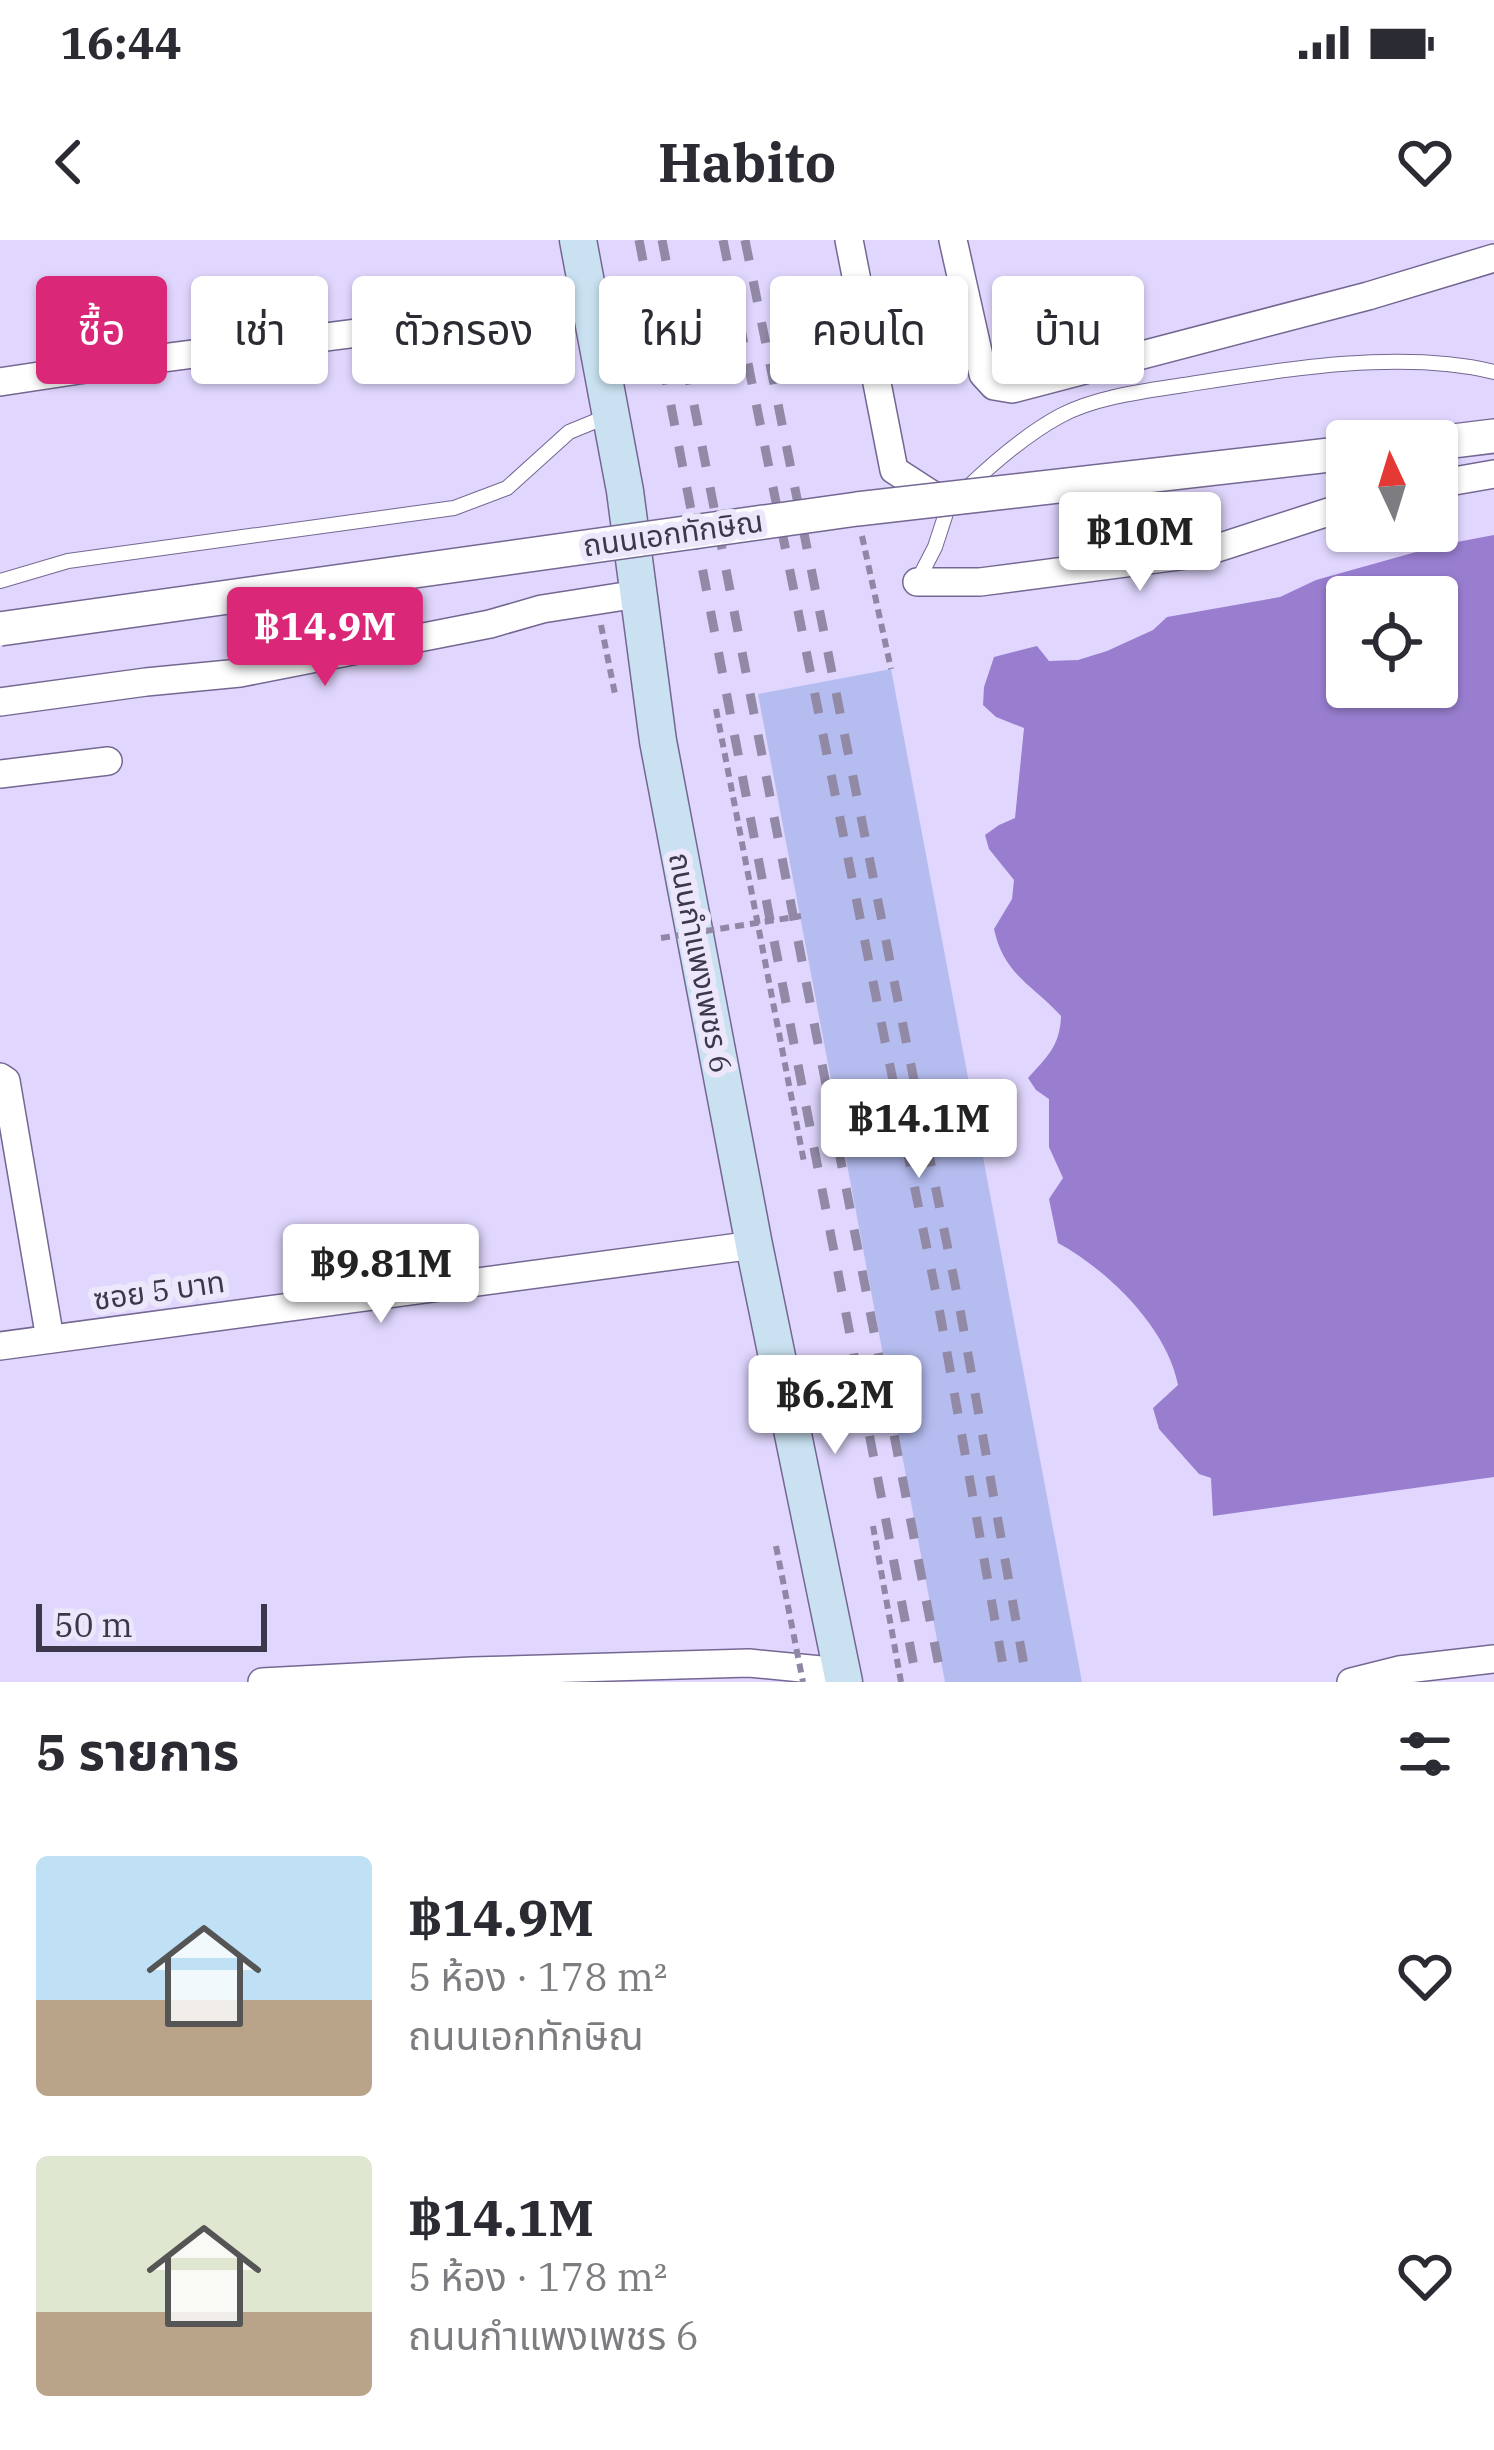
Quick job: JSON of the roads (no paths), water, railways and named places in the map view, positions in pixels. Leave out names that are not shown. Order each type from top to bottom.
[{"type":"main road","name":"ถนนกำแพงเพชร 6","points":[[578,240],[625,491],[658,741],[843,1677]]},
{"type":"street","points":[[849,240],[894,470],[948,505]]},
{"type":"street","points":[[953,240],[983,374],[994,386],[1012,388],[1368,296],[1494,258]]},
{"type":"street","points":[[0,382],[352,334]]},
{"type":"street","points":[[1458,440],[1494,436]]},
{"type":"street","name":"ถนนเอกทักษิณ","points":[[0,628],[856,509],[1326,455]]},
{"type":"street","points":[[1458,481],[1494,475]]},
{"type":"street","points":[[917,582],[980,582],[1202,554],[1326,513]]},
{"type":"street","points":[[0,702],[240,673],[542,609],[638,594]]},
{"type":"street","points":[[0,774],[108,761]]},
{"type":"street","points":[[0,1077],[6,1081],[11,1178],[50,1339]]},
{"type":"street","name":"ซอย 5 บาท","points":[[0,1346],[754,1245]]},
{"type":"street","points":[[1352,1682],[1400,1670],[1494,1660]]},
{"type":"street","points":[[262,1682],[749,1663],[843,1677]]},
{"type":"lane","points":[[917,582],[935,547],[948,505],[1001,456],[1062,414],[1124,395],[1344,363],[1442,364],[1494,372]]},
{"type":"lane","points":[[0,580],[68,561],[454,508],[507,488],[569,432],[611,416]]},
{"type":"railway","points":[[639,240],[917,1682]]},
{"type":"railway","points":[[662,240],[942,1682]]},
{"type":"railway","points":[[723,240],[939,1308],[1006,1682]]},
{"type":"railway","points":[[745,240],[959,1304],[1027,1682]]}]
